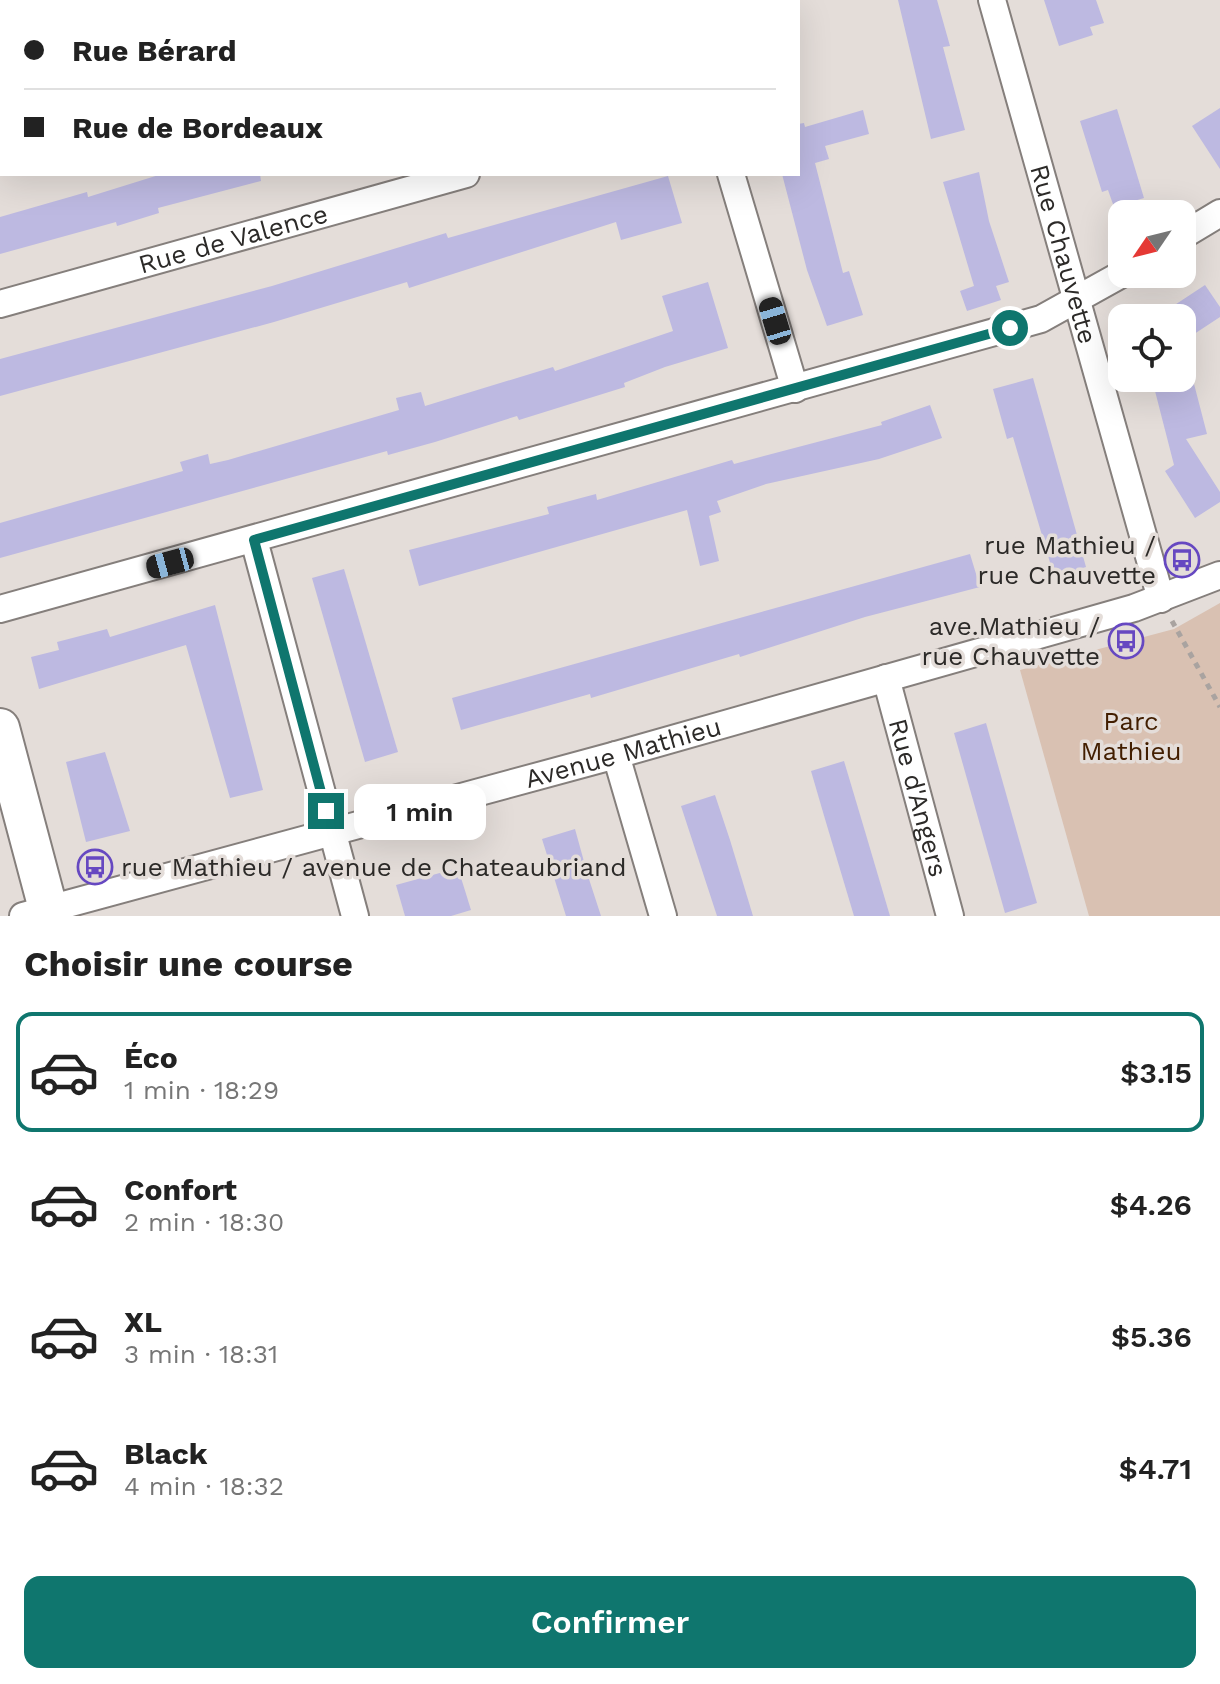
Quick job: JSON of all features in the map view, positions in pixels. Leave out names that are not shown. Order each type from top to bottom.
[{"type":"street","name":"Rue Chauvette","points":[[992,0],[1161,599]]},
{"type":"street","name":"Rue de Valence","points":[[0,304],[459,176]]},
{"type":"street","points":[[732,176],[795,389]]},
{"type":"street","points":[[1196,228],[1220,213]]},
{"type":"street","points":[[0,609],[1041,319],[1108,283]]},
{"type":"street","points":[[254,540],[355,916]]},
{"type":"street","name":"Avenue Mathieu","points":[[40,914],[616,755],[1161,599],[1220,575]]},
{"type":"street","name":"Rue d'Angers","points":[[886,678],[950,916]]},
{"type":"street","points":[[0,728],[40,914]]},
{"type":"street","points":[[616,755],[663,916]]},
{"type":"path","points":[[1161,599],[1188,655],[1220,707]]},
{"type":"green space","name":"Parc Mathieu","points":[[1220,603],[1220,916],[1089,916],[1020,670],[1174,629]]},
{"type":"building","points":[[898,0],[937,0],[950,46],[943,47],[965,130],[931,139]]},
{"type":"building","points":[[1044,0],[1096,0],[1104,23],[1090,27],[1093,35],[1059,46]]},
{"type":"building","points":[[1220,108],[1220,169],[1192,126]]},
{"type":"building","points":[[1117,109],[1144,198],[1112,200],[1108,190],[1102,192],[1080,121]]},
{"type":"building","points":[[863,110],[869,134],[825,146],[829,159],[815,163],[843,273],[849,271],[863,315],[827,326],[807,270],[783,176],[800,176],[800,124],[804,123],[805,127]]},
{"type":"building","points":[[979,172],[989,221],[1009,282],[996,286],[1001,300],[967,311],[960,291],[974,286],[943,182]]},
{"type":"building","points":[[156,176],[260,176],[261,181],[158,208],[159,213],[117,226],[116,222],[0,254],[0,217],[87,192],[88,197]]},
{"type":"building","points":[[668,176],[682,223],[621,240],[616,222],[409,288],[407,282],[274,322],[0,396],[0,359],[272,286],[446,233],[448,238]]},
{"type":"building","points":[[708,282],[728,348],[665,367],[624,383],[625,387],[519,420],[517,416],[388,455],[387,451],[0,558],[0,523],[183,471],[180,462],[208,454],[210,464],[228,460],[399,410],[396,398],[421,392],[425,406],[553,367],[555,371],[673,331],[662,296]]},
{"type":"building","points":[[1205,285],[1220,307],[1220,317],[1196,333],[1196,304],[1176,304]]},
{"type":"building","points":[[1033,378],[1086,567],[1054,576],[1013,437],[1007,439],[993,389]]},
{"type":"building","points":[[1155,392],[1196,392],[1207,434],[1186,439],[1220,492],[1220,502],[1195,518],[1165,471],[1174,465]]},
{"type":"building","points":[[930,405],[942,438],[879,459],[766,484],[717,501],[721,512],[709,516],[719,561],[700,566],[687,510],[419,586],[409,550],[549,514],[547,507],[596,494],[597,500],[732,460],[734,464],[882,425],[881,422]]},
{"type":"building","points":[[970,554],[980,587],[865,617],[740,657],[739,654],[591,698],[590,694],[461,730],[452,698]]},
{"type":"building","points":[[344,569],[398,752],[365,762],[312,578]]},
{"type":"building","points":[[215,605],[263,790],[230,798],[186,645],[39,689],[31,657],[59,650],[57,642],[107,629],[110,637]]},
{"type":"building","points":[[986,723],[1037,903],[1005,913],[954,733]]},
{"type":"building","points":[[105,752],[130,831],[86,842],[66,762]]},
{"type":"building","points":[[844,761],[890,916],[854,916],[825,819],[811,771]]},
{"type":"building","points":[[715,795],[753,916],[717,916],[681,806]]},
{"type":"building","points":[[575,829],[601,916],[566,916],[542,839]]},
{"type":"building","points":[[458,868],[471,910],[451,916],[405,916],[396,885]]},
{"type":"place","name":"rue Mathieu / rue Chauvette","points":[[1182,560]]},
{"type":"place","name":"ave.Mathieu / rue Chauvette","points":[[1126,641]]},
{"type":"place","name":"rue Mathieu / avenue de Chateaubriand","points":[[95,867]]},
{"type":"route","points":[[326,811],[254,540],[1010,328]]}]
